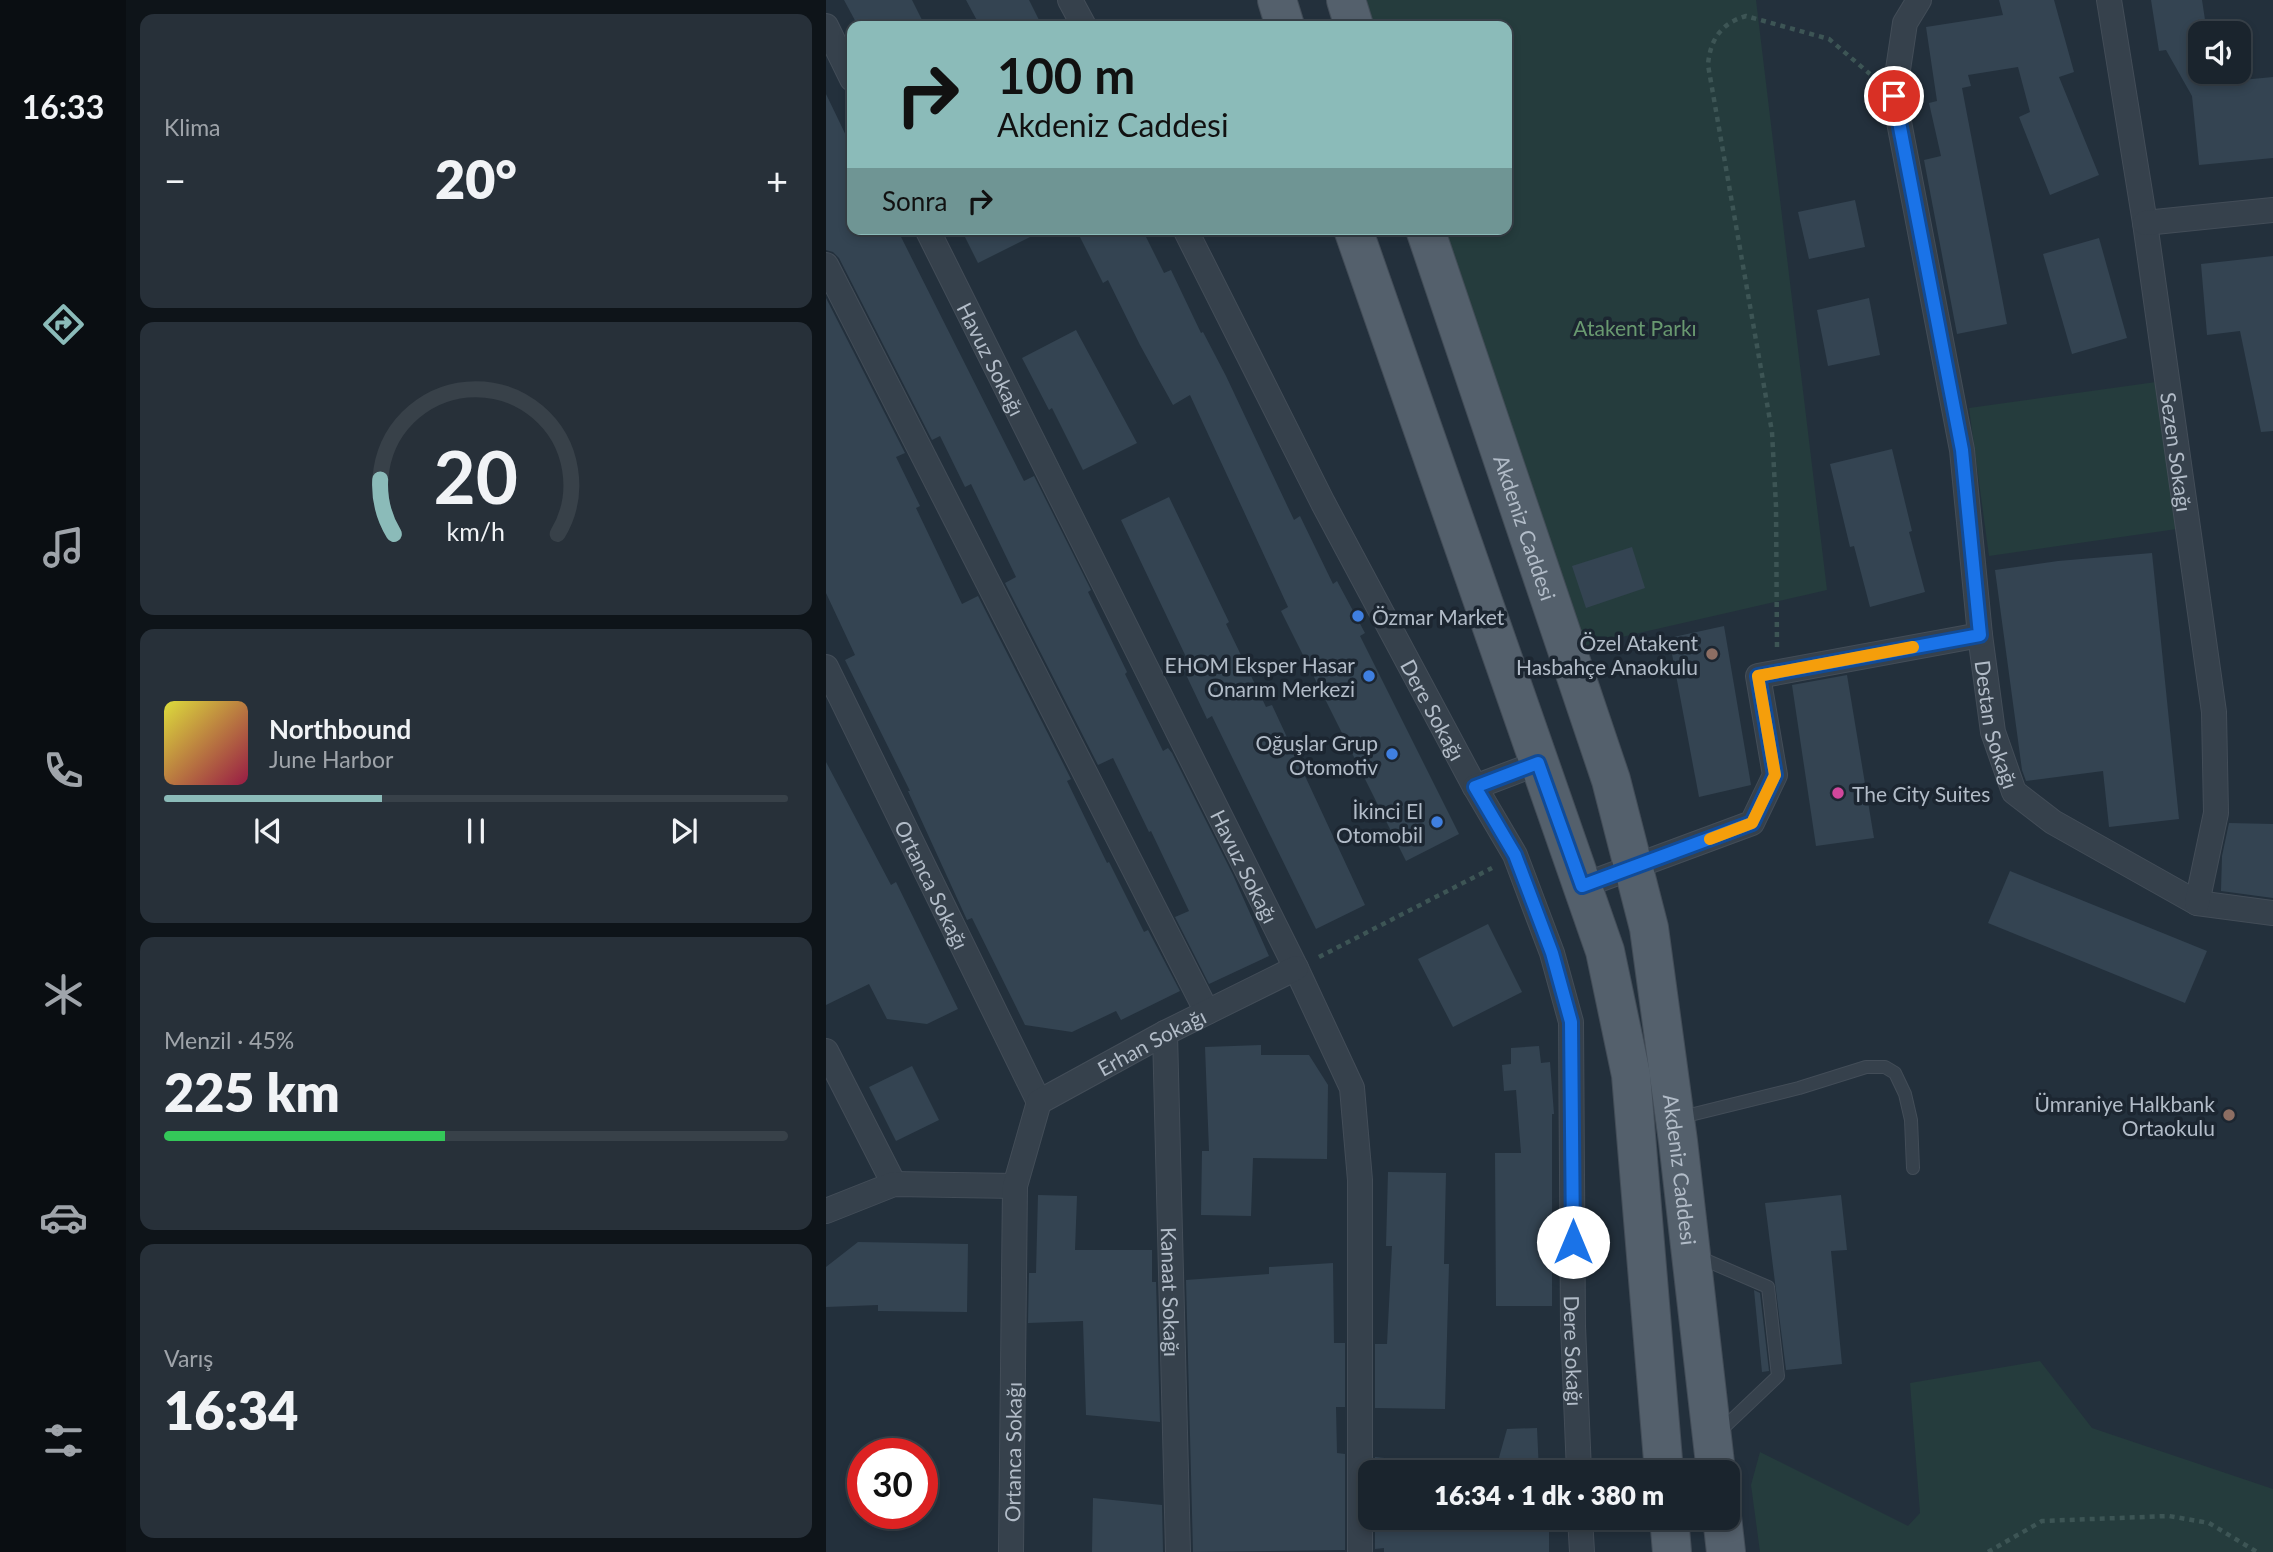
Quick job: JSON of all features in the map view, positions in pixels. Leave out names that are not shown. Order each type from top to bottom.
[{"type":"main road","points":[[1277,0],[1283,21]]},
{"type":"main road","points":[[1346,0],[1352,21]]},
{"type":"main road","name":"Akdeniz Caddesi","points":[[1355,235],[1605,951],[1631,1075],[1663,1460]]},
{"type":"main road","name":"Akdeniz Caddesi","points":[[1427,235],[1611,780],[1649,928],[1675,1119],[1714,1455]]},
{"type":"main road","points":[[1670,1530],[1672,1552]]},
{"type":"main road","points":[[1723,1530],[1726,1552]]},
{"type":"street","points":[[1070,0],[1081,21]]},
{"type":"street","name":"Destan Sokağı","points":[[1919,0],[1905,23],[1894,96],[1962,450],[1980,635],[1993,732],[2014,792],[2053,822],[2197,903],[2273,913]]},
{"type":"street","name":"Sezen Sokağı","points":[[2109,0],[2145,223],[2214,712],[2216,813],[2197,903]]},
{"type":"street","points":[[826,26],[847,69]]},
{"type":"street","points":[[2145,223],[2273,210]]},
{"type":"street","name":"Havuz Sokağı","points":[[930,235],[1296,968],[1352,1088],[1360,1180],[1360,1552]]},
{"type":"street","name":"Dere Sokağı","points":[[1188,235],[1323,503],[1475,787],[1515,855],[1552,953],[1571,1022],[1573,1326],[1579,1460]]},
{"type":"street","points":[[826,265],[1207,1012]]},
{"type":"street","points":[[1582,886],[1752,823],[1775,775],[1758,676],[1980,635]]},
{"type":"street","name":"Ortanca Sokağı","points":[[826,667],[1039,1102]]},
{"type":"street","points":[[1475,787],[1538,763]]},
{"type":"street","name":"Erhan Sokağı","points":[[1039,1102],[1165,1033],[1296,968]]},
{"type":"street","name":"Kanaat Sokağı","points":[[1165,1033],[1178,1552]]},
{"type":"street","points":[[826,1051],[894,1184]]},
{"type":"street","points":[[826,1211],[894,1184],[1016,1186],[1039,1102]]},
{"type":"street","name":"Ortanca Sokağı","points":[[1011,1552],[1016,1186]]},
{"type":"street","points":[[1581,1530],[1582,1552]]},
{"type":"lane","points":[[1675,1119],[1799,1088],[1866,1067],[1885,1067],[1895,1073],[1905,1094],[1911,1120],[1913,1168]]},
{"type":"lane","points":[[1691,1254],[1768,1287],[1778,1376],[1714,1455]]},
{"type":"path","points":[[1777,673],[1776,506],[1772,432],[1707,65],[1709,53],[1722,28],[1733,19],[1745,16],[1829,39],[1894,96]]},
{"type":"path","points":[[1296,968],[1355,940],[1515,855]]},
{"type":"path","points":[[1988,1552],[2042,1521],[2169,1516],[2209,1523],[2257,1552]]},
{"type":"green space","name":"Atakent Parkı","points":[[1360,0],[1756,0],[1827,590],[1578,647],[1437,235],[1512,235],[1512,21],[1367,21]]},
{"type":"green space","points":[[2156,382],[2177,529],[1989,556],[1969,408]]},
{"type":"green space","points":[[2040,1361],[2092,1428],[2273,1489],[2273,1552],[1760,1552],[1751,1485],[1760,1452],[1908,1526],[1920,1513],[1910,1383]]},
{"type":"building","points":[[844,0],[912,0],[922,21],[855,21]]},
{"type":"building","points":[[966,0],[1029,0],[1040,21],[977,21]]},
{"type":"building","points":[[1999,0],[2054,0],[2074,72],[2059,77],[2099,175],[2050,195],[2019,117],[2030,112],[2018,67],[1968,75],[1971,86],[1962,88],[2007,324],[1957,334],[1924,160],[1941,156],[1929,103],[1937,101],[1926,27],[2003,15]]},
{"type":"building","points":[[2151,0],[2202,0],[2205,21],[2188,21],[2188,84],[2251,84],[2251,79],[2273,77],[2273,158],[2199,165],[2192,96],[2166,50],[2159,51]]},
{"type":"building","points":[[826,94],[847,138],[847,235],[900,235],[1024,481],[1034,476],[1091,590],[1088,592],[1127,672],[1125,674],[1163,751],[1168,748],[1172,753],[1233,875],[1269,956],[1209,984],[1175,917],[1189,911],[1151,831],[1149,832],[1113,758],[1098,765],[1005,583],[1016,577],[971,484],[965,487],[940,436],[932,440],[839,258],[826,250]]},
{"type":"building","points":[[1855,200],[1865,247],[1809,259],[1798,212]]},
{"type":"building","points":[[964,235],[1034,235],[978,263]]},
{"type":"building","points":[[1079,235],[1145,235],[1164,273],[1171,270],[1201,333],[1203,332],[1226,376],[1294,520],[1300,516],[1333,584],[1337,581],[1365,633],[1360,636],[1459,834],[1406,861],[1281,611],[1288,607],[1190,395],[1173,405],[1108,280],[1103,283]]},
{"type":"building","points":[[2099,238],[2127,338],[2072,354],[2043,254]]},
{"type":"building","points":[[2273,256],[2273,431],[2261,432],[2240,331],[2207,335],[2201,264]]},
{"type":"building","points":[[826,298],[905,453],[896,457],[920,506],[916,508],[962,604],[978,596],[1071,779],[1067,781],[1107,863],[1109,862],[1144,932],[1148,930],[1180,991],[1121,1020],[1116,1011],[1072,1032],[1025,1025],[972,918],[967,920],[910,791],[845,660],[855,655],[826,593]]},
{"type":"building","points":[[1869,298],[1880,355],[1828,366],[1817,310]]},
{"type":"building","points":[[1076,330],[1137,443],[1083,470],[1052,408],[1049,410],[1022,358]]},
{"type":"building","points":[[1892,449],[1925,592],[1870,607],[1854,546],[1850,547],[1830,464]]},
{"type":"building","points":[[1169,497],[1229,622],[1226,624],[1266,707],[1272,705],[1365,905],[1316,929],[1212,716],[1207,719],[1180,662],[1187,659],[1121,520]]},
{"type":"building","points":[[1632,547],[1645,588],[1586,608],[1572,566]]},
{"type":"building","points":[[2152,553],[2179,819],[2109,827],[2103,771],[2026,781],[2022,770],[1995,570],[2058,561]]},
{"type":"building","points":[[1724,626],[1751,785],[1699,797],[1669,638]]},
{"type":"building","points":[[1847,675],[1874,838],[1816,846],[1792,685]]},
{"type":"building","points":[[826,762],[891,885],[896,882],[958,1009],[927,1024],[887,1019],[869,984],[826,1005]]},
{"type":"building","points":[[2229,823],[2273,824],[2273,898],[2221,891],[2222,856]]},
{"type":"building","points":[[2010,871],[2207,951],[2185,1003],[1988,923]]},
{"type":"building","points":[[1488,924],[1522,992],[1453,1027],[1418,959]]},
{"type":"building","points":[[1261,1045],[1261,1055],[1309,1055],[1328,1085],[1327,1159],[1253,1158],[1251,1216],[1201,1215],[1202,1151],[1209,1151],[1205,1047]]},
{"type":"building","points":[[1539,1046],[1541,1063],[1550,1062],[1554,1114],[1552,1306],[1496,1306],[1495,1153],[1521,1153],[1516,1090],[1504,1091],[1502,1065],[1511,1064],[1511,1048]]},
{"type":"building","points":[[912,1066],[939,1120],[896,1141],[869,1087]]},
{"type":"building","points":[[1388,1172],[1446,1173],[1444,1264],[1449,1264],[1445,1409],[1375,1408],[1375,1344],[1387,1344],[1392,1246],[1386,1246]]},
{"type":"building","points":[[1038,1195],[1077,1196],[1075,1250],[1152,1250],[1152,1282],[1156,1282],[1160,1422],[1086,1415],[1083,1321],[1028,1323],[1029,1273],[1036,1273]]},
{"type":"building","points":[[1841,1195],[1847,1250],[1831,1251],[1842,1364],[1786,1370],[1765,1203]]},
{"type":"building","points":[[858,1242],[968,1244],[967,1312],[878,1311],[878,1305],[826,1307],[826,1267]]},
{"type":"building","points":[[1333,1263],[1334,1343],[1345,1343],[1345,1407],[1336,1407],[1337,1453],[1345,1454],[1345,1550],[1193,1552],[1186,1280],[1269,1274],[1269,1267]]},
{"type":"building","points":[[1754,1290],[1760,1293],[1769,1371],[1762,1372]]},
{"type":"building","points":[[1537,1428],[1538,1460],[1498,1460],[1507,1429]]},
{"type":"building","points":[[1375,1457],[1403,1460],[1375,1460]]},
{"type":"building","points":[[1093,1498],[1162,1505],[1163,1552],[1092,1552]]},
{"type":"building","points":[[1375,1530],[1549,1530],[1549,1552],[1384,1552],[1384,1548],[1375,1549]]},
{"type":"slow traffic","points":[[1710,839],[1752,823],[1775,775],[1758,676],[1913,647]]},
{"type":"place","name":"Özmar Market","points":[[1358,616]]},
{"type":"place","name":"Özel Atakent Hasbahçe Anaokulu","points":[[1712,654]]},
{"type":"place","name":"EHOM Eksper Hasar Onarım Merkezi","points":[[1369,676]]},
{"type":"place","name":"Oğuşlar Grup Otomotiv","points":[[1392,754]]},
{"type":"place","name":"The City Suites","points":[[1838,793]]},
{"type":"place","name":"İkinci El Otomobil","points":[[1437,822]]},
{"type":"place","name":"Ümraniye Halkbank Ortaokulu","points":[[2229,1115]]},
{"type":"route","points":[[1573,1242],[1571,1022],[1552,953],[1515,855],[1475,787],[1538,763],[1582,886],[1752,823],[1775,775],[1758,676],[1980,635],[1962,450],[1894,96]]}]
